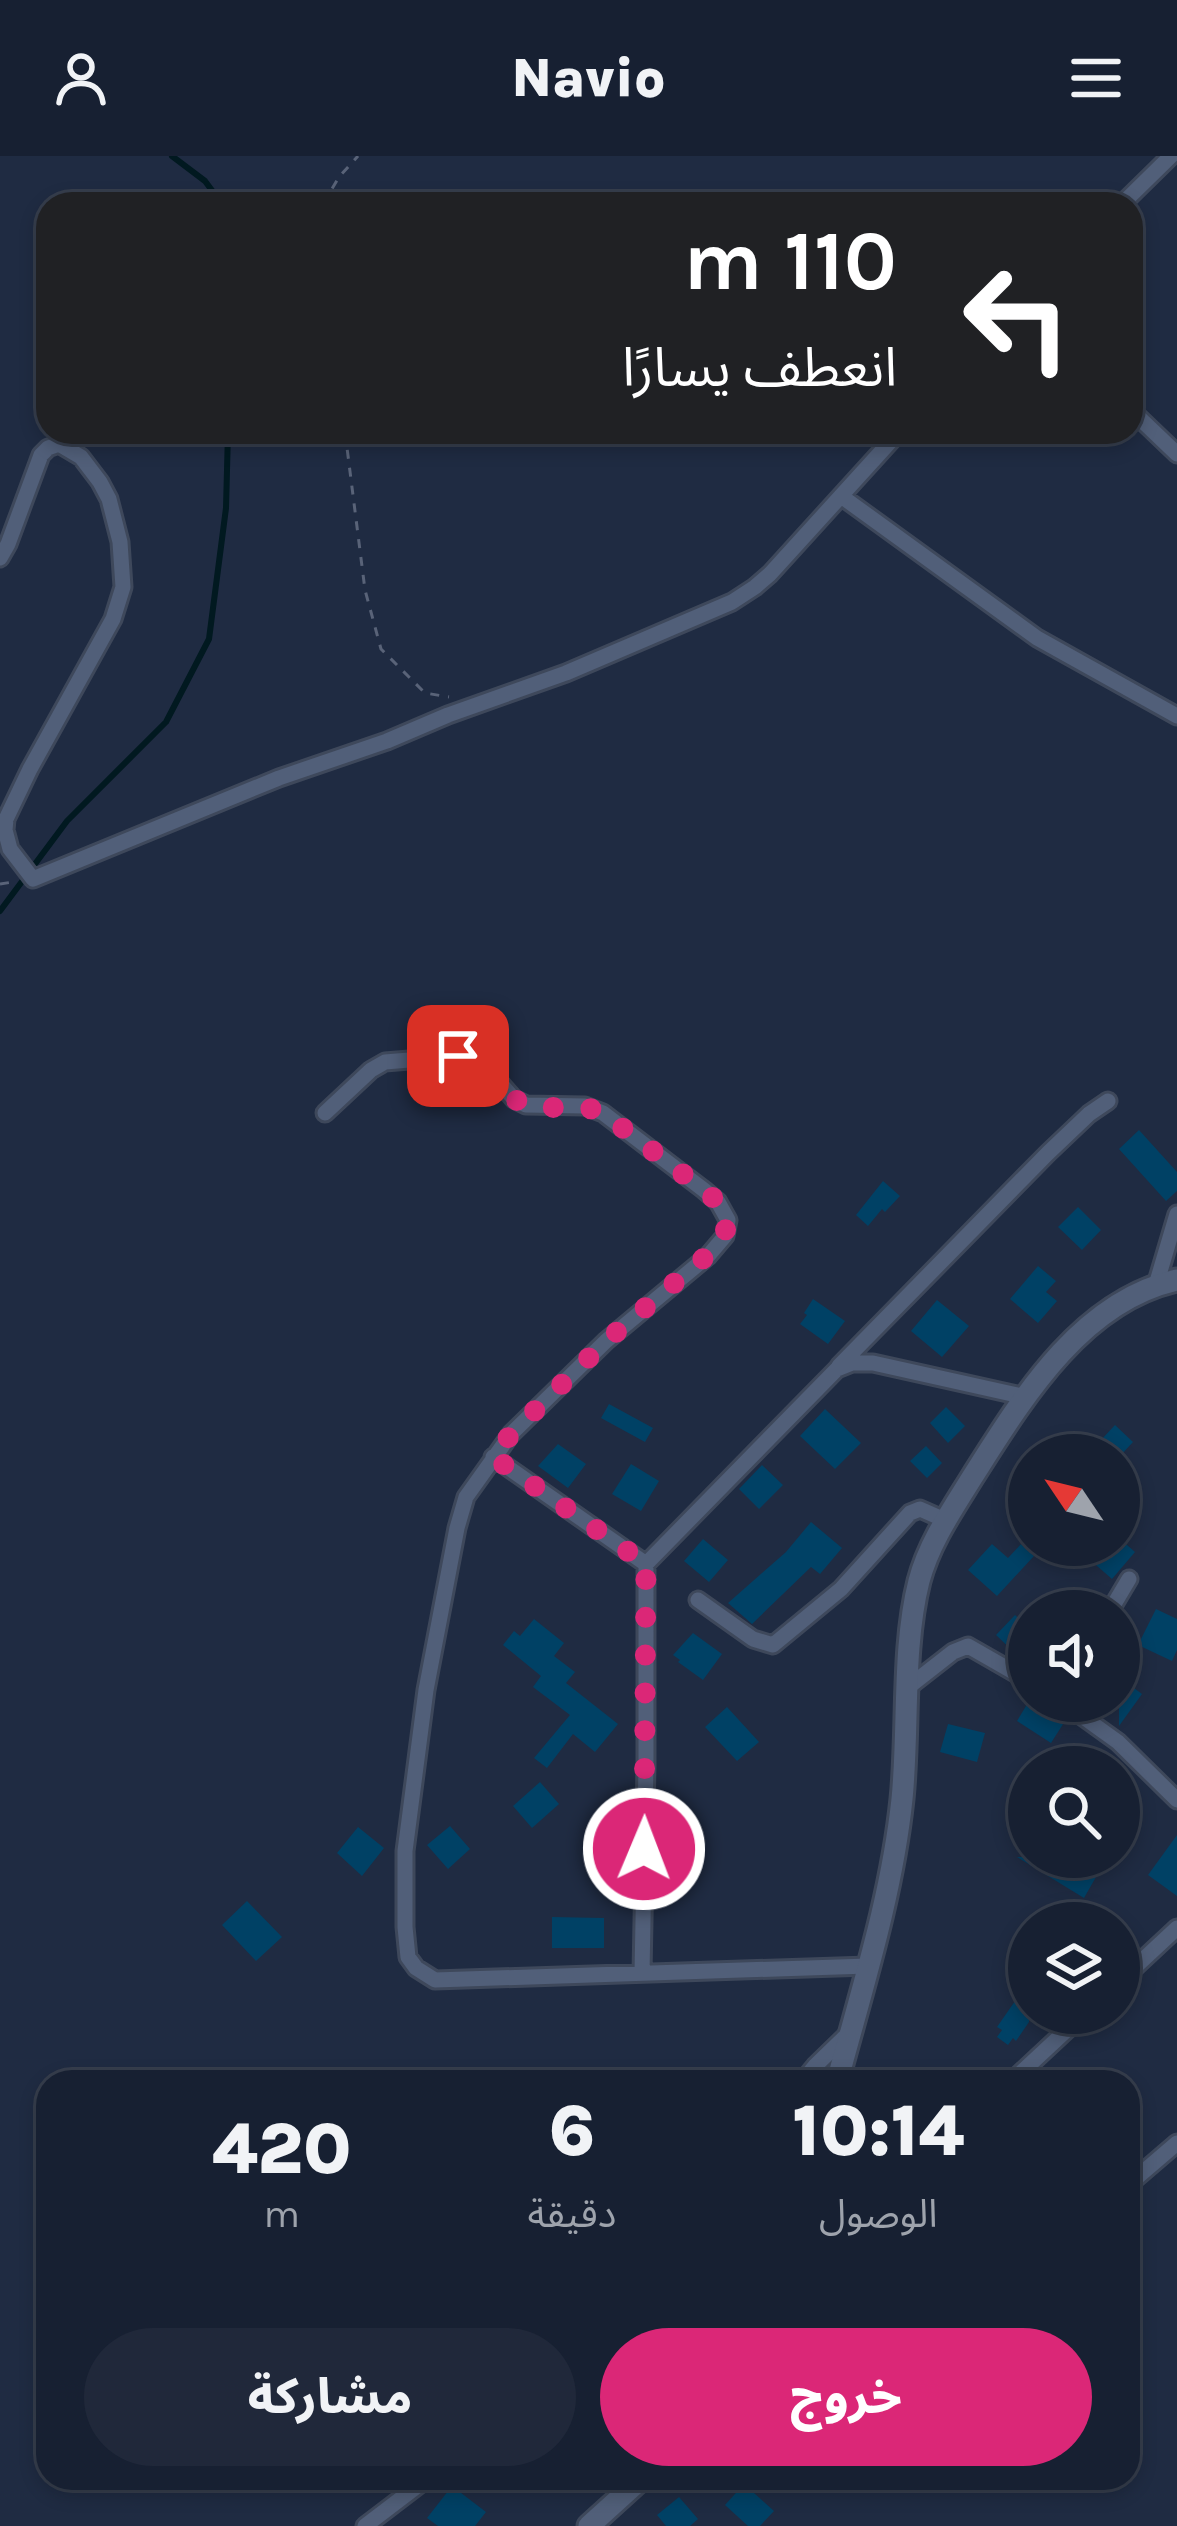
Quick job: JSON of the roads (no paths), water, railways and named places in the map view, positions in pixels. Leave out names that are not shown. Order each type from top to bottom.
[{"type":"street","points":[[1134,192],[1171,156]]},
{"type":"street","points":[[1143,421],[1177,454]]},
{"type":"street","points":[[0,558],[41,455],[59,444],[75,451],[91,467],[109,499],[120,542],[123,587],[113,619],[6,819],[10,849],[33,879],[279,778],[566,673],[744,594],[770,574],[888,444]]},
{"type":"street","points":[[841,496],[1036,638],[1177,716]]},
{"type":"street","points":[[325,1114],[385,1062],[467,1056],[526,1105],[585,1106],[603,1113],[704,1190],[728,1220],[718,1246],[606,1341],[511,1434],[466,1497],[426,1690],[405,1851],[408,1957],[435,1980],[868,1966]]},
{"type":"street","points":[[641,1973],[646,1564],[1021,1180],[1108,1101]]},
{"type":"street","points":[[840,2070],[896,1845],[920,1579],[945,1520],[1026,1396],[1091,1324],[1134,1295],[1166,1283],[1177,1214]]},
{"type":"street","points":[[837,1369],[872,1363],[1026,1396]]},
{"type":"street","points":[[493,1457],[646,1564]]},
{"type":"street","points":[[698,1600],[753,1640],[773,1645],[841,1589],[910,1513],[920,1509],[945,1520]]},
{"type":"street","points":[[1123,1590],[1129,1580]]},
{"type":"street","points":[[907,1688],[968,1646],[1008,1669]]},
{"type":"street","points":[[1090,1722],[1118,1742],[1177,1800]]},
{"type":"street","points":[[1140,1962],[1177,1928]]},
{"type":"street","points":[[812,2070],[850,2032]]},
{"type":"street","points":[[1025,2070],[1063,2034]]},
{"type":"street","points":[[1140,2175],[1177,2143]]},
{"type":"street","points":[[365,2526],[412,2490]]},
{"type":"street","points":[[589,2526],[629,2490]]},
{"type":"waterway","points":[[172,156],[213,192]]},
{"type":"waterway","points":[[0,911],[67,821],[166,722],[209,639],[226,508],[228,444]]}]
